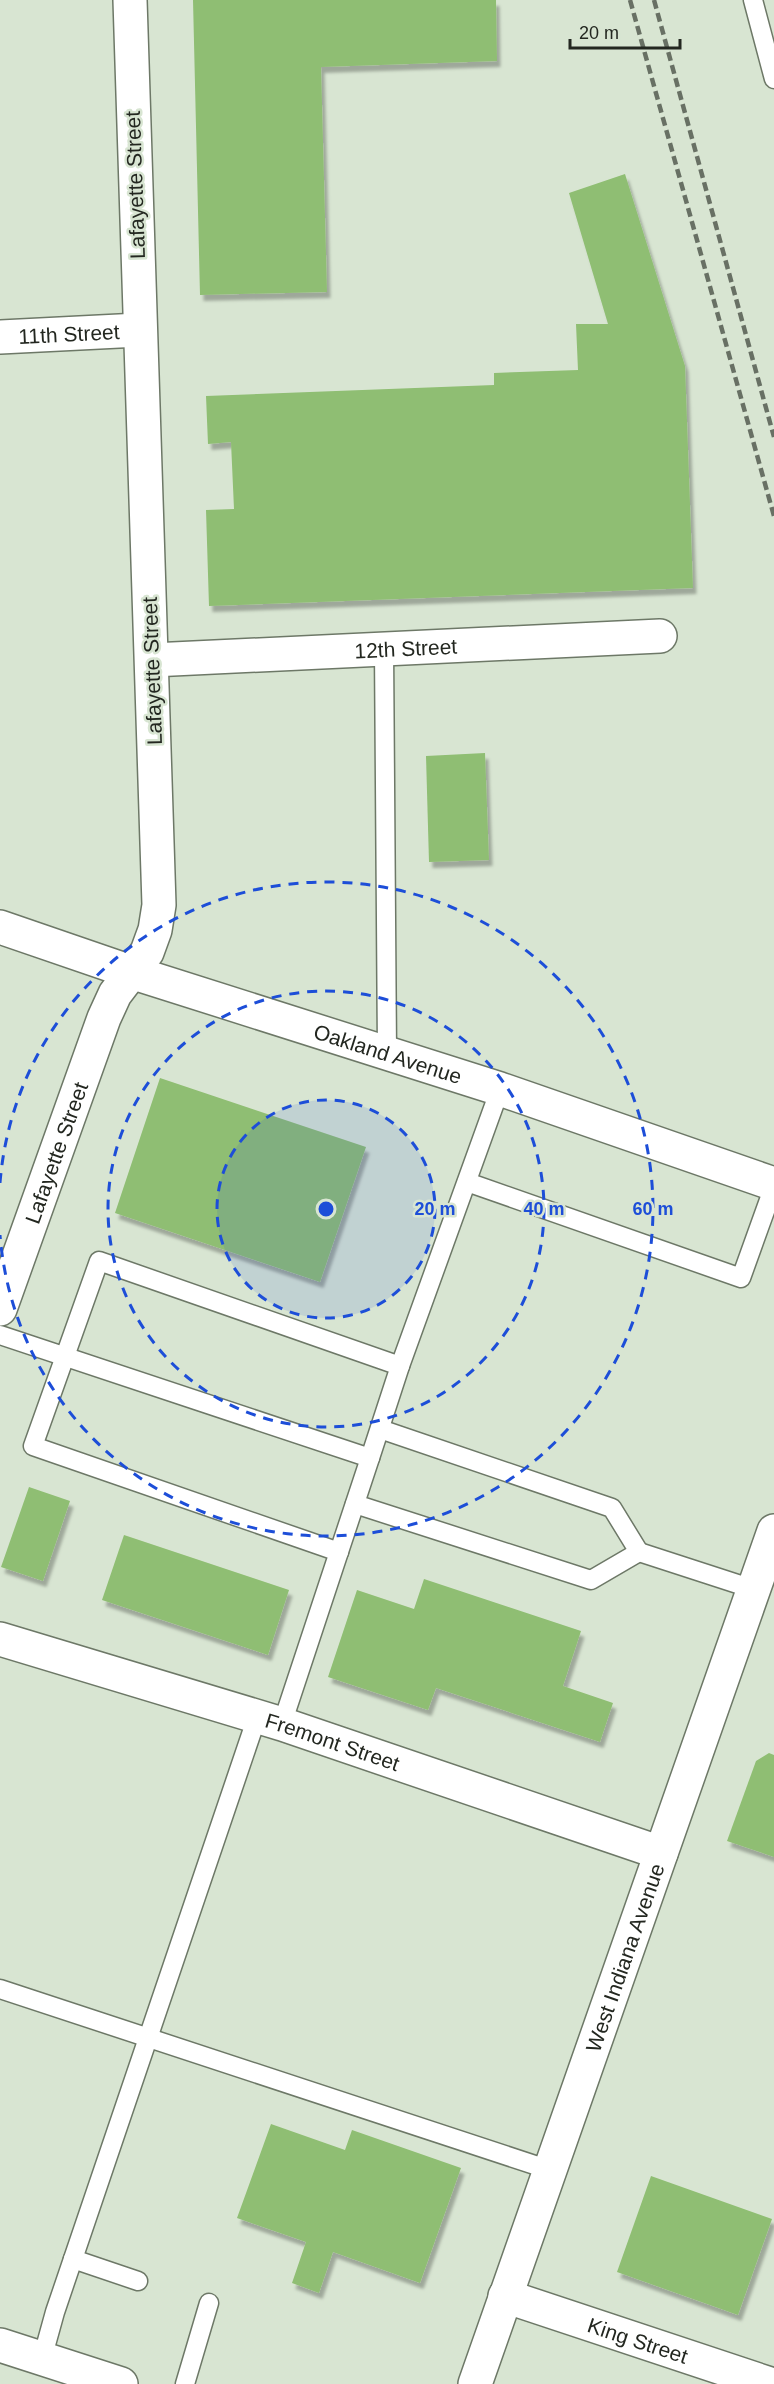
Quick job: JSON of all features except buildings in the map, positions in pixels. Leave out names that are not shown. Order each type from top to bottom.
[{"type":"street","name":"Lafayette Street","points":[[2,1295],[104,1018],[115,994],[147,952],[155,930],[159,905],[130,0]]},
{"type":"street","name":"11th Street","points":[[0,337],[139,330]]},
{"type":"street","name":"12th Street","points":[[152,660],[660,636]]},
{"type":"street","name":"Oakland Avenue","points":[[0,927],[131,972],[500,1089],[774,1185]]},
{"type":"street","name":"West Indiana Avenue","points":[[475,2384],[774,1531]]},
{"type":"street","name":"Fremont Street","points":[[0,1638],[270,1720],[661,1853]]},
{"type":"street","name":"King Street","points":[[505,2296],[770,2384]]},
{"type":"street","points":[[0,2345],[53,2369],[121,2384]]},
{"type":"lane","points":[[753,0],[774,79]]},
{"type":"lane","points":[[384,649],[387,1053]]},
{"type":"lane","points":[[53,2369],[73,2259],[148,2037],[270,1720],[339,1551],[399,1366],[500,1089]]},
{"type":"lane","points":[[467,1182],[741,1278],[774,1185]]},
{"type":"lane","points":[[339,1551],[33,1446],[63,1356],[99,1261],[399,1366]]},
{"type":"lane","points":[[0,1335],[370,1458]]},
{"type":"lane","points":[[380,1429],[612,1508],[639,1552],[753,1589]]},
{"type":"lane","points":[[355,1504],[591,1580],[639,1552]]},
{"type":"lane","points":[[0,1989],[550,2170]]},
{"type":"lane","points":[[73,2259],[138,2281]]},
{"type":"lane","points":[[185,2384],[209,2303]]},
{"type":"railway","points":[[630,0],[774,516]]},
{"type":"railway","points":[[654,0],[774,437]]}]
